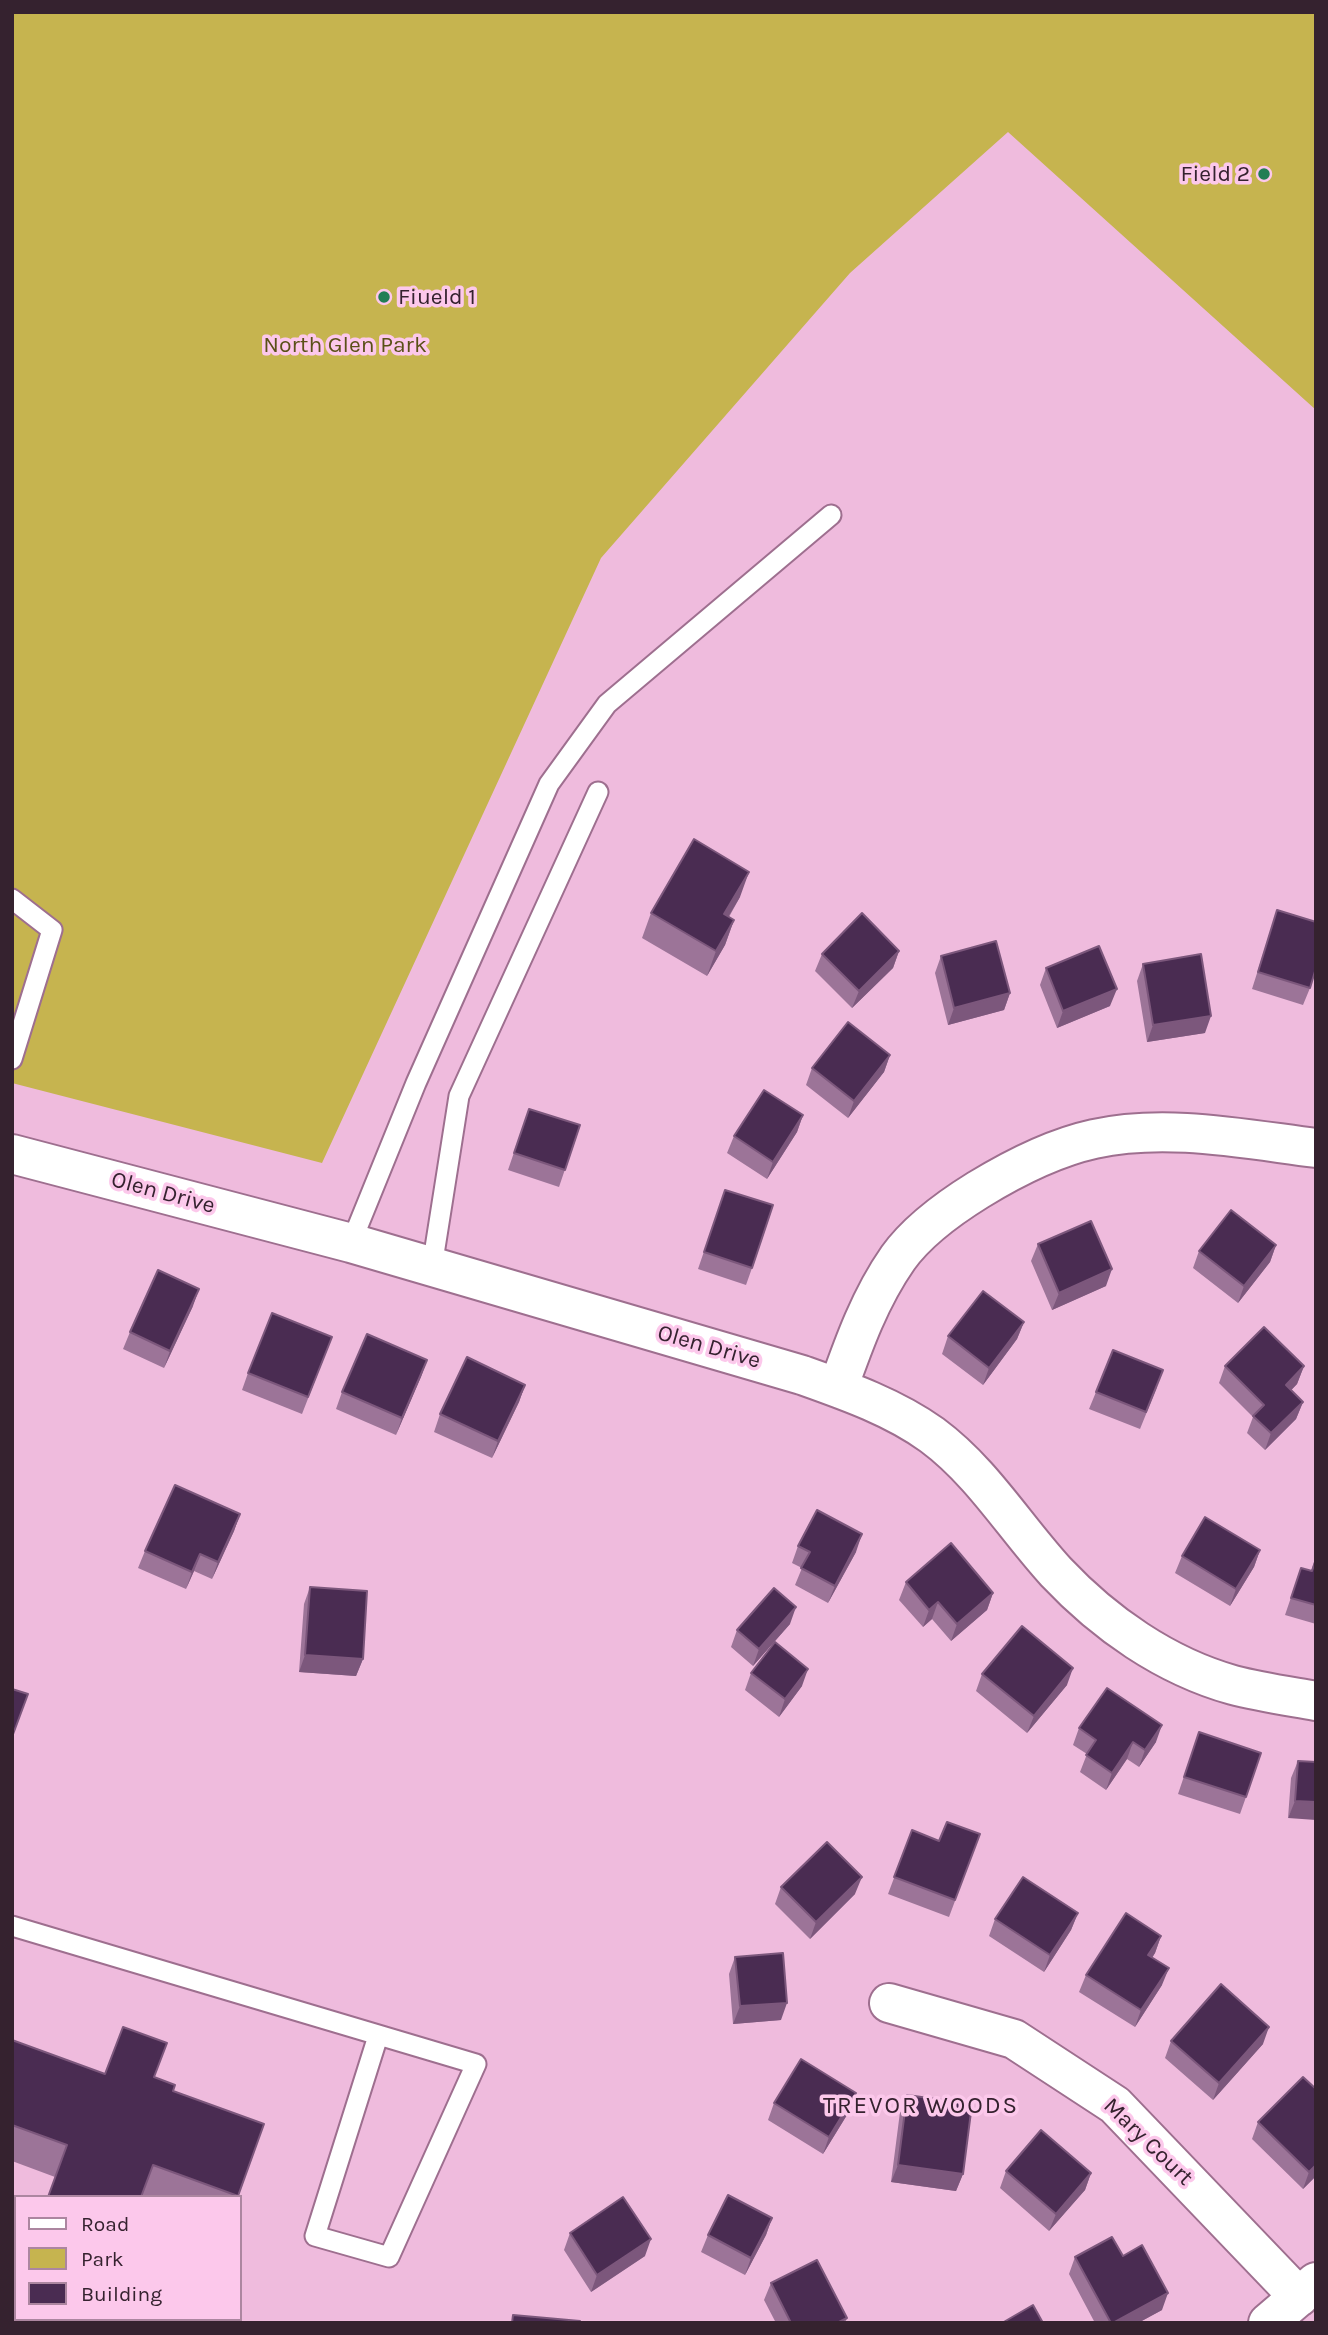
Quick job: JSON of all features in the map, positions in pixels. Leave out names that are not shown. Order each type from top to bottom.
[{"type":"street","points":[[838,1388],[876,1293],[899,1256],[928,1226],[957,1203],[1020,1166],[1058,1150],[1095,1139],[1135,1134],[1173,1133],[1227,1137],[1316,1148]]},
{"type":"street","name":"Olen Drive","points":[[12,1154],[351,1243],[790,1371],[868,1400],[930,1434],[951,1451],[972,1470],[1056,1572],[1081,1597],[1127,1634],[1198,1673],[1233,1685],[1316,1701]]},
{"type":"street","name":"Mary Court","points":[[889,2003],[1014,2039],[1115,2105],[1308,2289]]},
{"type":"street","points":[[1268,2323],[1308,2289]]},
{"type":"lane","points":[[351,1243],[422,1070],[549,784],[607,704],[831,515]]},
{"type":"lane","points":[[432,1267],[460,1096],[598,792]]},
{"type":"lane","points":[[12,899],[52,930],[17,1026],[12,1059]]},
{"type":"lane","points":[[12,1926],[476,2064],[390,2257],[315,2236],[378,2036]]},
{"type":"green space","name":"North Glen Park","points":[[12,12],[1316,12],[1316,410],[1008,132],[850,273],[601,558],[322,1163],[12,1083]]},
{"type":"building","points":[[694,839],[749,872],[724,914],[734,920],[716,951],[651,913]]},
{"type":"building","points":[[1277,910],[1316,922],[1316,968],[1310,988],[1258,972]]},
{"type":"building","points":[[862,913],[899,951],[859,991],[822,954]]},
{"type":"building","points":[[996,941],[1010,993],[954,1008],[941,956]]},
{"type":"building","points":[[1099,946],[1117,989],[1063,1011],[1046,968]]},
{"type":"building","points":[[1201,954],[1211,1016],[1153,1025],[1143,964]]},
{"type":"building","points":[[848,1022],[890,1055],[854,1101],[812,1068]]},
{"type":"building","points":[[764,1090],[803,1115],[773,1162],[734,1136]]},
{"type":"building","points":[[529,1109],[580,1125],[565,1170],[514,1153]]},
{"type":"building","points":[[725,1190],[773,1205],[752,1268],[704,1252]]},
{"type":"building","points":[[1231,1210],[1276,1245],[1244,1286],[1199,1251]]},
{"type":"building","points":[[1091,1221],[1112,1269],[1059,1293],[1038,1244]]},
{"type":"building","points":[[158,1270],[199,1289],[170,1351],[130,1332]]},
{"type":"building","points":[[983,1291],[1024,1322],[989,1368],[948,1336]]},
{"type":"building","points":[[272,1313],[332,1337],[308,1397],[248,1373]]},
{"type":"building","points":[[1264,1327],[1304,1366],[1286,1385],[1303,1402],[1271,1433],[1253,1416],[1264,1405],[1225,1366]]},
{"type":"building","points":[[367,1334],[427,1360],[402,1418],[342,1392]]},
{"type":"building","points":[[1113,1350],[1163,1370],[1146,1412],[1096,1392]]},
{"type":"building","points":[[467,1357],[525,1385],[498,1441],[440,1414]]},
{"type":"building","points":[[175,1485],[240,1514],[218,1562],[200,1554],[192,1572],[145,1551]]},
{"type":"building","points":[[817,1510],[862,1534],[835,1586],[801,1568],[810,1552],[798,1546]]},
{"type":"building","points":[[1205,1517],[1260,1550],[1236,1589],[1182,1556]]},
{"type":"building","points":[[951,1543],[993,1593],[957,1624],[938,1602],[929,1610],[906,1582]]},
{"type":"building","points":[[1316,1559],[1316,1605],[1291,1598],[1301,1568],[1312,1571]]},
{"type":"building","points":[[310,1587],[367,1591],[363,1659],[305,1655]]},
{"type":"building","points":[[774,1588],[796,1607],[759,1649],[737,1630]]},
{"type":"building","points":[[1022,1626],[1073,1668],[1034,1716],[982,1674]]},
{"type":"building","points":[[775,1642],[808,1669],[785,1699],[751,1673]]},
{"type":"building","points":[[1107,1688],[1162,1725],[1145,1750],[1133,1742],[1112,1773],[1086,1755],[1096,1740],[1079,1728]]},
{"type":"building","points":[[12,1689],[28,1694],[12,1737]]},
{"type":"building","points":[[1199,1732],[1261,1753],[1246,1797],[1184,1777]]},
{"type":"building","points":[[1298,1761],[1316,1762],[1316,1802],[1295,1801]]},
{"type":"building","points":[[947,1822],[980,1834],[955,1900],[894,1877],[912,1830],[939,1841]]},
{"type":"building","points":[[827,1842],[862,1877],[816,1922],[781,1887]]},
{"type":"building","points":[[1023,1877],[1078,1913],[1050,1955],[995,1919]]},
{"type":"building","points":[[1126,1913],[1161,1936],[1148,1955],[1169,1968],[1141,2010],[1086,1975]]},
{"type":"building","points":[[783,1953],[787,2003],[740,2006],[735,1957]]},
{"type":"building","points":[[1221,1984],[1269,2027],[1219,2083],[1171,2041]]},
{"type":"building","points":[[123,2027],[167,2043],[154,2077],[175,2085],[173,2091],[264,2124],[238,2195],[153,2165],[142,2195],[49,2195],[67,2145],[12,2125],[12,2040],[105,2074]]},
{"type":"building","points":[[801,2059],[856,2093],[829,2137],[774,2103]]},
{"type":"building","points":[[1303,2077],[1316,2089],[1316,2165],[1309,2172],[1258,2122]]},
{"type":"building","points":[[907,2095],[972,2104],[963,2174],[898,2165]]},
{"type":"building","points":[[1041,2130],[1091,2173],[1056,2214],[1006,2171]]},
{"type":"building","points":[[728,2195],[772,2218],[751,2258],[708,2235]]},
{"type":"building","points":[[623,2197],[651,2239],[597,2275],[570,2233]]},
{"type":"building","points":[[1112,2237],[1123,2256],[1142,2245],[1168,2293],[1111,2323],[1075,2257]]},
{"type":"building","points":[[817,2260],[847,2318],[837,2323],[791,2323],[771,2283]]},
{"type":"building","points":[[1033,2305],[1043,2323],[1002,2323]]},
{"type":"building","points":[[513,2315],[580,2321],[580,2323],[512,2323]]},
{"type":"place","name":"Field 2","points":[[1264,174]]},
{"type":"place","name":"Fiueld 1","points":[[384,297]]},
{"type":"district","name":"TREVOR WOODS","points":[[921,2106]]}]
